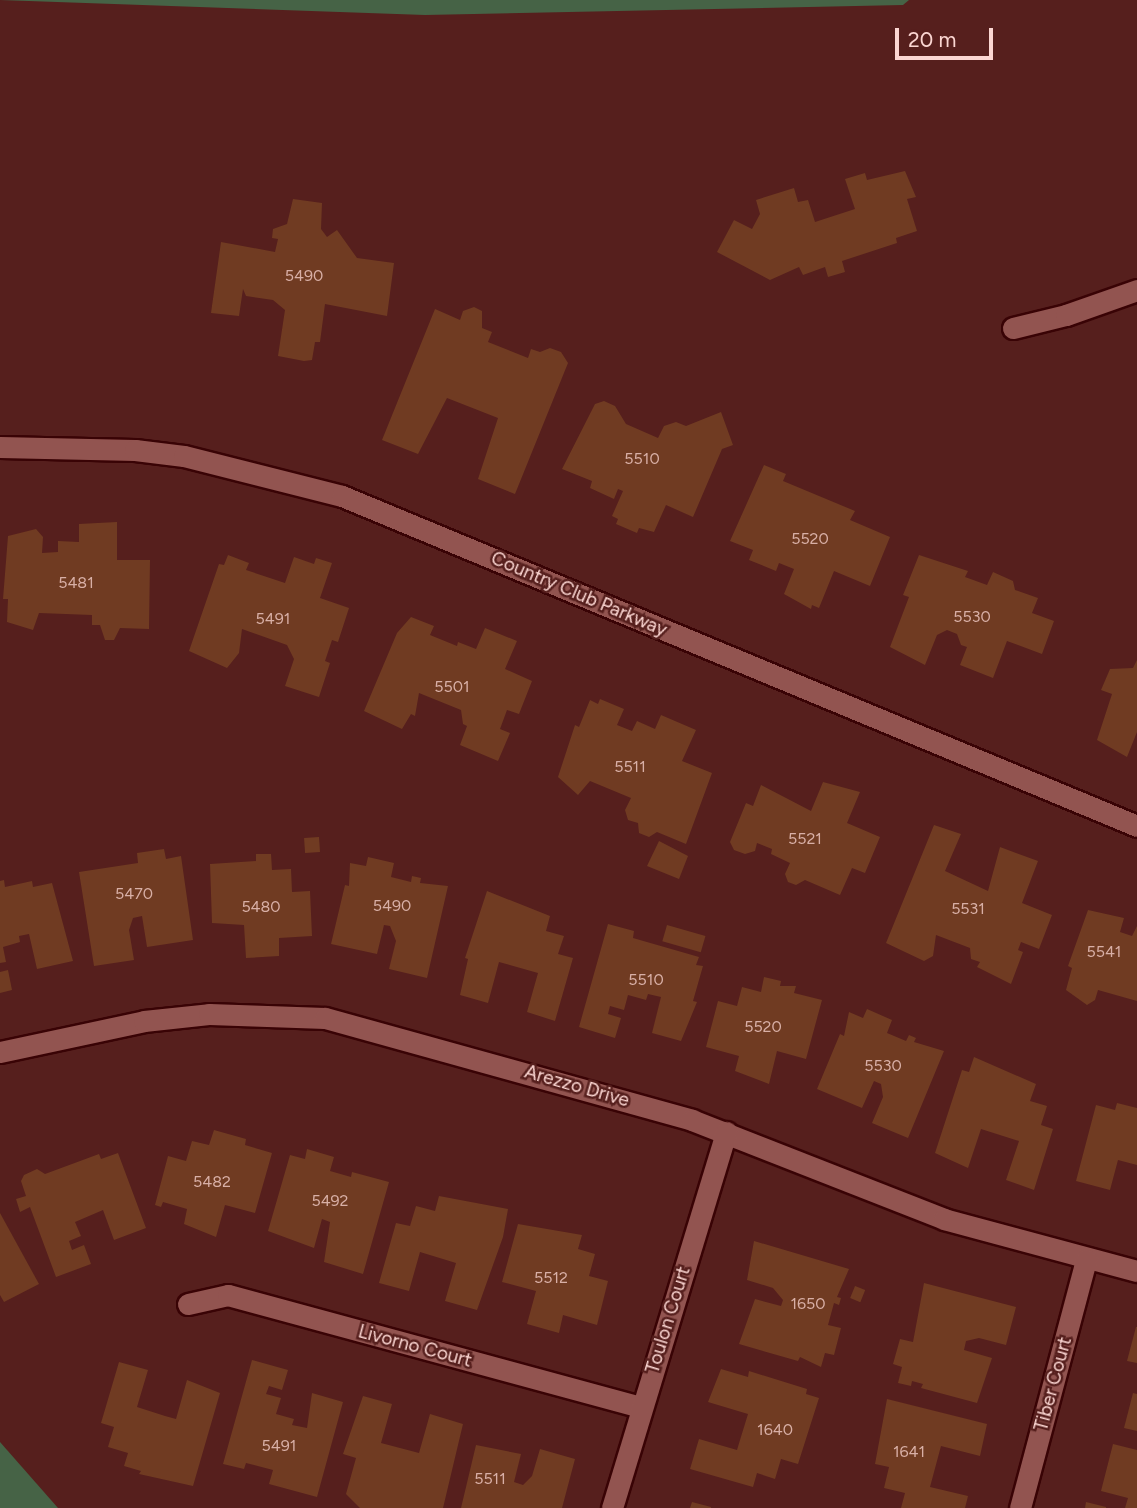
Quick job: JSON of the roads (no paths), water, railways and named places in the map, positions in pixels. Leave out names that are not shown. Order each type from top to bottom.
[{"type":"street","points":[[1013,328],[1137,290]]},
{"type":"street","name":"Country Club Parkway","points":[[0,447],[135,450],[184,456],[342,496],[1137,826]]},
{"type":"street","name":"Arezzo Drive","points":[[0,1052],[144,1021],[209,1014],[326,1018],[589,1089],[726,1132],[908,1206],[1086,1260],[1137,1271]]},
{"type":"street","name":"Toulon Court","points":[[612,1508],[726,1132]]},
{"type":"street","name":"Tiber Court","points":[[1020,1508],[1086,1260]]},
{"type":"street","name":"Livorno Court","points":[[188,1304],[228,1295],[642,1407]]}]
